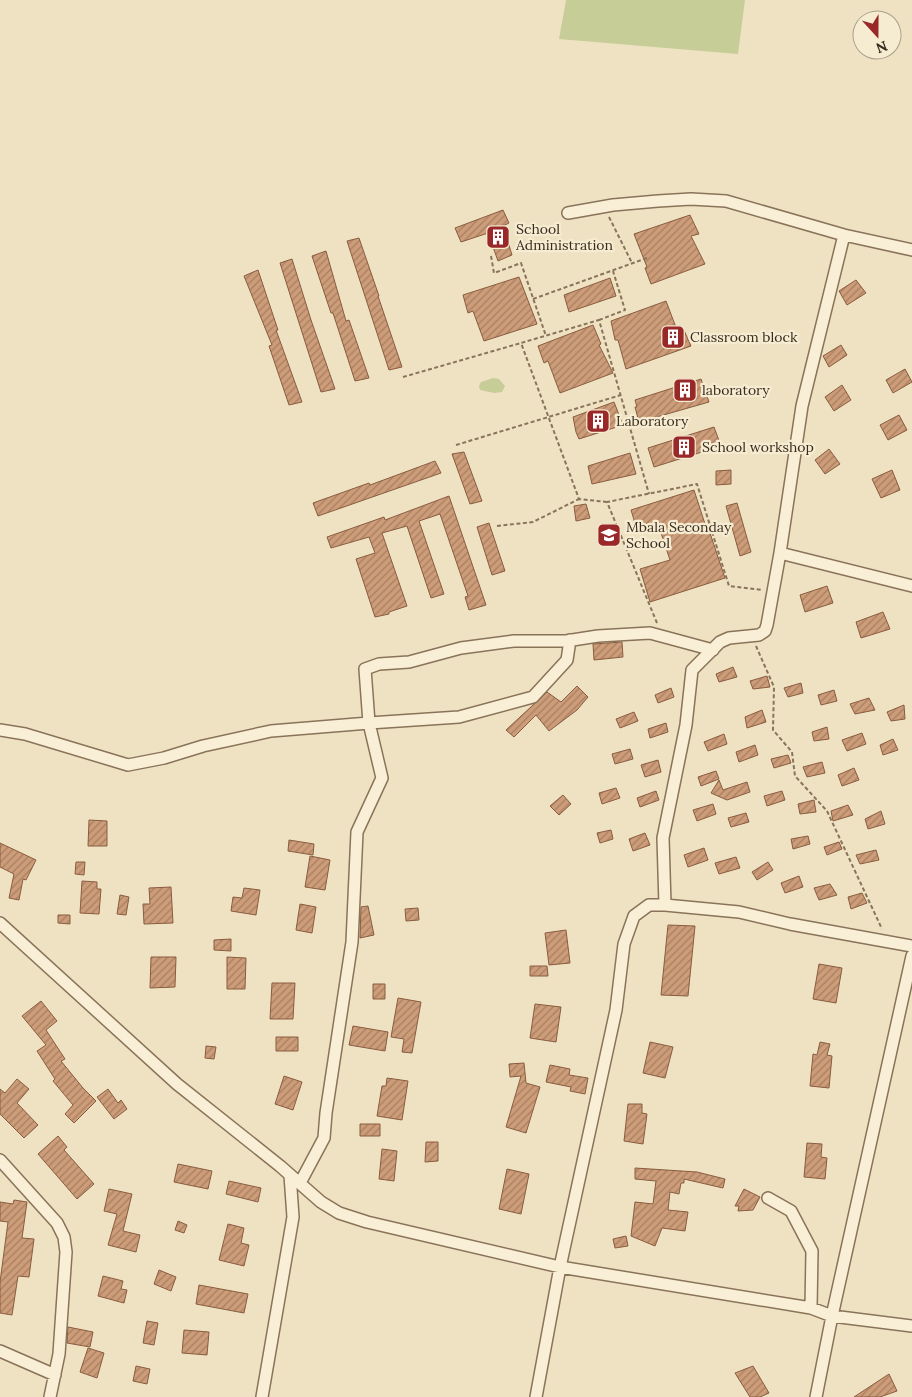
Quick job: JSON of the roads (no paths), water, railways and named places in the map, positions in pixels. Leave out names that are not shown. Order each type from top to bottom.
[{"type":"street","points":[[568,213],[603,207],[691,199],[726,201],[844,235],[912,250]]},
{"type":"street","points":[[664,905],[663,838],[686,725],[692,670],[720,642],[729,638],[759,635],[765,631],[780,553],[802,406],[844,235]]},
{"type":"street","points":[[780,553],[912,586]]},
{"type":"street","points":[[300,1183],[324,1138],[326,1113],[352,942],[357,832],[382,778],[369,723],[365,669],[379,664],[409,662],[461,648],[514,641],[570,640],[598,636],[650,633],[713,650]]},
{"type":"street","points":[[0,730],[25,734],[128,765],[271,732],[459,716],[533,697],[568,660],[570,640]]},
{"type":"street","points":[[536,1397],[560,1267],[616,1010],[624,944],[634,916],[649,905],[739,912],[790,924],[912,946]]},
{"type":"street","points":[[0,922],[177,1084],[321,1202],[339,1213],[367,1222],[560,1267],[811,1308],[832,1316],[912,1326]]},
{"type":"street","points":[[816,1397],[832,1316],[912,956]]},
{"type":"street","points":[[0,1160],[57,1223],[64,1236],[65,1261],[59,1354],[50,1397]]},
{"type":"street","points":[[262,1397],[293,1217],[290,1175]]},
{"type":"street","points":[[768,1198],[791,1211],[812,1252],[811,1308]]},
{"type":"street","points":[[0,1351],[55,1375]]},
{"type":"place","name":"School Administration","points":[[498,237]]},
{"type":"place","name":"Classroom block","points":[[673,337]]},
{"type":"place","name":"laboratory","points":[[685,390]]},
{"type":"place","name":"Laboratory","points":[[598,421]]},
{"type":"place","name":"School workshop","points":[[684,447]]},
{"type":"place","name":"Mbala Seconday School","points":[[609,535]]}]
